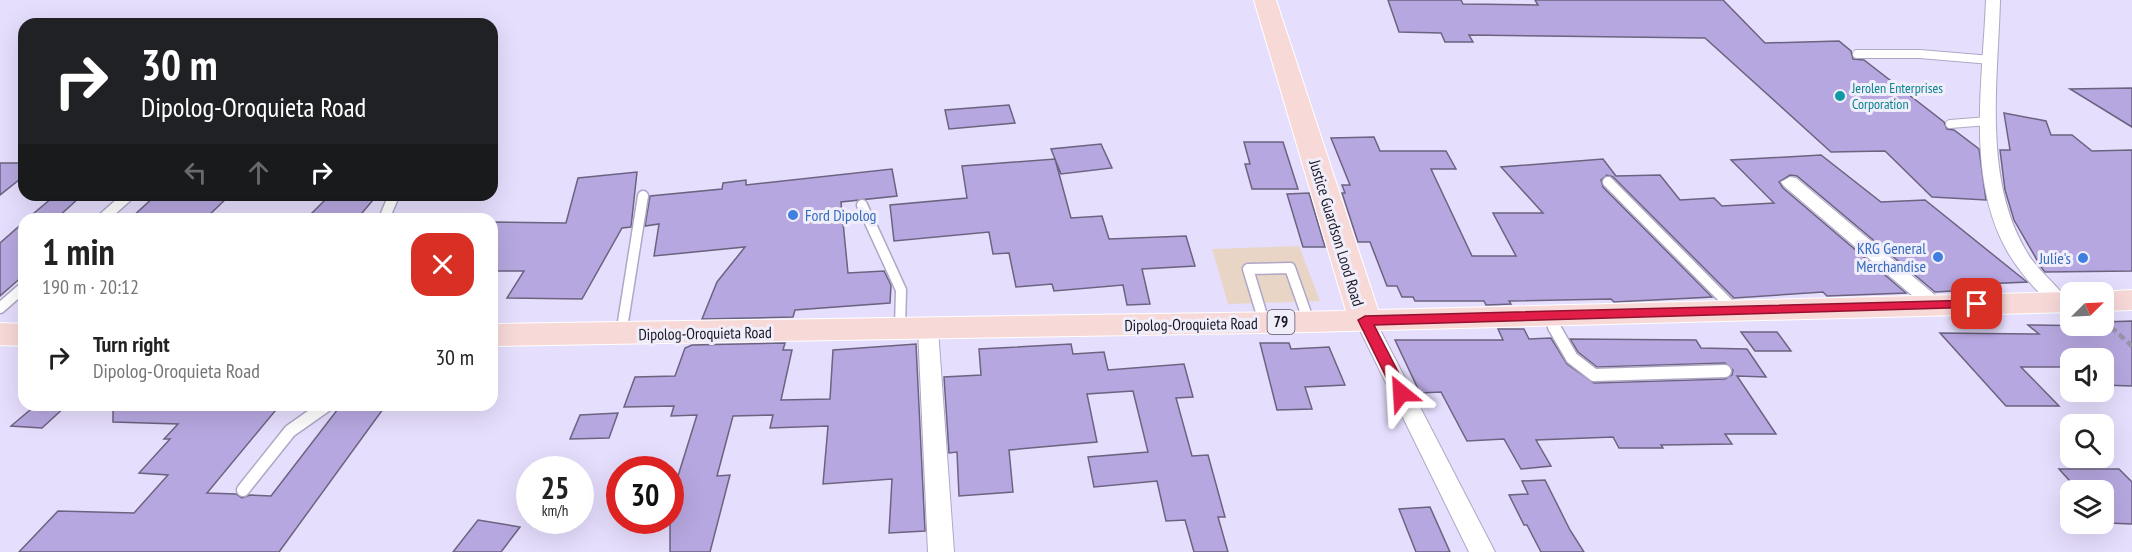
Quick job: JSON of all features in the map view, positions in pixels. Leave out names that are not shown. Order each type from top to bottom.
[{"type":"main road","name":"Justice Guardson Lood Road","points":[[1265,0],[1365,320]]},
{"type":"main road","points":[[2114,301],[2132,300]]},
{"type":"main road","name":"Dipolog-Oroquieta Road","points":[[498,335],[914,330],[2060,302]]},
{"type":"main road","points":[[0,334],[18,335]]},
{"type":"street","points":[[1993,0],[1988,142],[2002,213],[2012,241],[2038,281],[2060,298]]},
{"type":"street","points":[[1790,182],[1935,305]]},
{"type":"street","name":"Justice Guardson Lood Road","points":[[1365,320],[1482,552]]},
{"type":"street","points":[[914,330],[941,552]]},
{"type":"lane","points":[[1857,54],[1920,54],[1991,60]]},
{"type":"lane","points":[[1950,124],[1989,121]]},
{"type":"lane","points":[[1608,182],[1735,310]]},
{"type":"lane","points":[[621,334],[643,196]]},
{"type":"lane","points":[[109,213],[122,201]]},
{"type":"lane","points":[[862,205],[901,290],[914,330]]},
{"type":"lane","points":[[1264,322],[1248,269],[1290,268],[1309,321]]},
{"type":"lane","points":[[0,308],[18,292]]},
{"type":"lane","points":[[1547,315],[1574,361],[1585,372],[1594,375],[1725,371]]},
{"type":"lane","points":[[243,490],[290,431],[318,411]]},
{"type":"path","points":[[2114,330],[2132,346]]},
{"type":"shaded area","points":[[1299,246],[1320,301],[1228,304],[1212,249]]},
{"type":"building","points":[[1388,0],[1461,0],[1463,4],[1538,5],[1535,0],[1723,0],[1765,43],[1839,41],[1851,51],[1853,59],[1864,60],[1944,122],[1947,129],[1954,130],[1979,149],[1986,200],[1932,197],[1885,151],[1831,152],[1705,38],[1469,35],[1473,42],[1445,42],[1441,33],[1399,32]]},
{"type":"building","points":[[2132,88],[2132,127],[2070,89]]},
{"type":"building","points":[[1009,105],[1015,123],[949,129],[945,110]]},
{"type":"building","points":[[2004,113],[2046,121],[2051,135],[2072,135],[2092,151],[2132,150],[2132,271],[2045,272],[2014,220],[2005,190],[2000,150],[2010,150]]},
{"type":"building","points":[[1374,137],[1380,151],[1446,151],[1456,169],[1431,169],[1472,256],[1516,256],[1493,213],[1543,213],[1501,167],[1603,159],[1616,176],[1660,175],[1680,200],[1714,198],[1722,206],[1774,203],[1731,160],[1821,155],[1881,202],[1925,200],[2027,282],[1984,284],[1989,289],[1935,292],[1797,176],[1790,175],[1779,182],[1783,188],[1906,293],[1827,296],[1823,292],[1734,298],[1613,177],[1607,175],[1601,180],[1603,187],[1712,297],[1614,302],[1611,299],[1509,301],[1511,304],[1486,305],[1484,301],[1415,301],[1413,297],[1402,297],[1397,286],[1387,286],[1370,242],[1358,242],[1342,193],[1345,193],[1342,185],[1350,185],[1331,138]]},
{"type":"building","points":[[1244,142],[1283,142],[1298,189],[1252,189],[1245,164],[1250,164]]},
{"type":"building","points":[[1101,144],[1112,168],[1061,174],[1051,149]]},
{"type":"building","points":[[1055,159],[1071,218],[1102,216],[1109,239],[1186,236],[1195,266],[1142,269],[1150,304],[1127,305],[1123,285],[1054,291],[1052,284],[1016,287],[1009,253],[993,254],[989,232],[894,241],[890,205],[967,198],[962,166]]},
{"type":"building","points":[[0,163],[18,163],[18,181],[0,195]]},
{"type":"building","points":[[892,169],[897,196],[841,202],[848,273],[884,271],[891,285],[890,303],[795,310],[793,317],[702,319],[717,282],[745,247],[654,256],[659,224],[645,226],[650,196],[722,189],[723,183],[746,180],[746,185]]},
{"type":"building","points":[[637,172],[631,227],[622,228],[582,299],[507,298],[524,271],[498,271],[498,222],[566,223],[578,178]]},
{"type":"building","points":[[1309,193],[1325,247],[1303,247],[1287,194]]},
{"type":"building","points":[[48,201],[76,201],[63,213],[34,213]]},
{"type":"building","points":[[150,201],[224,201],[211,213],[136,213]]},
{"type":"building","points":[[324,201],[372,201],[362,213],[312,213]]},
{"type":"building","points":[[18,227],[18,280],[0,296],[0,243]]},
{"type":"building","points":[[2132,321],[2132,386],[2114,385],[2114,348],[2060,348],[2060,367],[2021,367],[2059,406],[2006,406],[1940,333],[2039,334],[2028,325],[2060,325],[2060,336],[2114,336],[2114,322]]},
{"type":"building","points":[[1498,329],[1524,329],[1529,339],[1551,338],[1567,364],[1594,383],[1725,379],[1732,375],[1733,370],[1725,363],[1597,367],[1578,352],[1570,339],[1696,340],[1701,348],[1747,349],[1766,377],[1737,376],[1776,434],[1725,434],[1732,444],[1661,445],[1663,448],[1619,448],[1613,437],[1536,440],[1551,466],[1521,469],[1504,439],[1467,441],[1441,392],[1420,393],[1395,340],[1503,340]]},
{"type":"building","points":[[1741,332],[1777,332],[1791,351],[1755,351]]},
{"type":"building","points":[[785,343],[783,350],[792,350],[781,400],[830,399],[833,350],[916,344],[925,531],[889,533],[892,479],[823,484],[828,426],[770,428],[773,415],[733,416],[717,476],[730,475],[710,552],[670,552],[670,534],[684,534],[684,457],[697,415],[671,416],[674,406],[624,407],[635,377],[675,376],[685,348],[692,345]]},
{"type":"building","points":[[1260,343],[1289,343],[1291,349],[1329,347],[1345,385],[1305,387],[1312,409],[1277,410]]},
{"type":"building","points":[[1071,344],[1073,354],[1104,352],[1108,370],[1184,364],[1193,397],[1176,398],[1192,456],[1208,455],[1225,517],[1218,517],[1228,552],[1194,552],[1185,520],[1166,521],[1157,481],[1094,487],[1088,457],[1148,452],[1133,391],[1087,394],[1097,442],[1009,450],[1013,492],[959,496],[957,452],[949,453],[944,377],[981,375],[979,349]]},
{"type":"building","points":[[29,411],[60,411],[42,428],[11,426]]},
{"type":"building","points":[[113,411],[275,411],[207,493],[236,494],[242,498],[250,495],[271,496],[336,411],[382,411],[279,552],[19,552],[58,511],[134,513],[168,475],[139,473],[170,439],[164,439],[178,424],[113,422]]},
{"type":"building","points":[[618,413],[609,438],[570,439],[580,415]]},
{"type":"building","points":[[2059,469],[2119,469],[2132,482],[2132,524],[2114,523],[2114,480],[2069,480]]},
{"type":"building","points":[[1545,480],[1570,530],[1584,552],[1541,552],[1527,525],[1524,525],[1509,495],[1528,494],[1522,481]]},
{"type":"building","points":[[1430,507],[1450,552],[1416,552],[1399,509]]},
{"type":"building","points":[[478,520],[516,526],[516,532],[501,552],[453,552]]},
{"type":"place","name":"Jerolen Enterprises Corporation","points":[[1840,96]]},
{"type":"place","name":"Ford Dipolog","points":[[793,215]]},
{"type":"place","name":"KRG General Merchandise","points":[[1938,257]]},
{"type":"place","name":"Julie's","points":[[2083,258]]},
{"type":"route","points":[[1401,393],[1365,320],[1977,304]]}]
